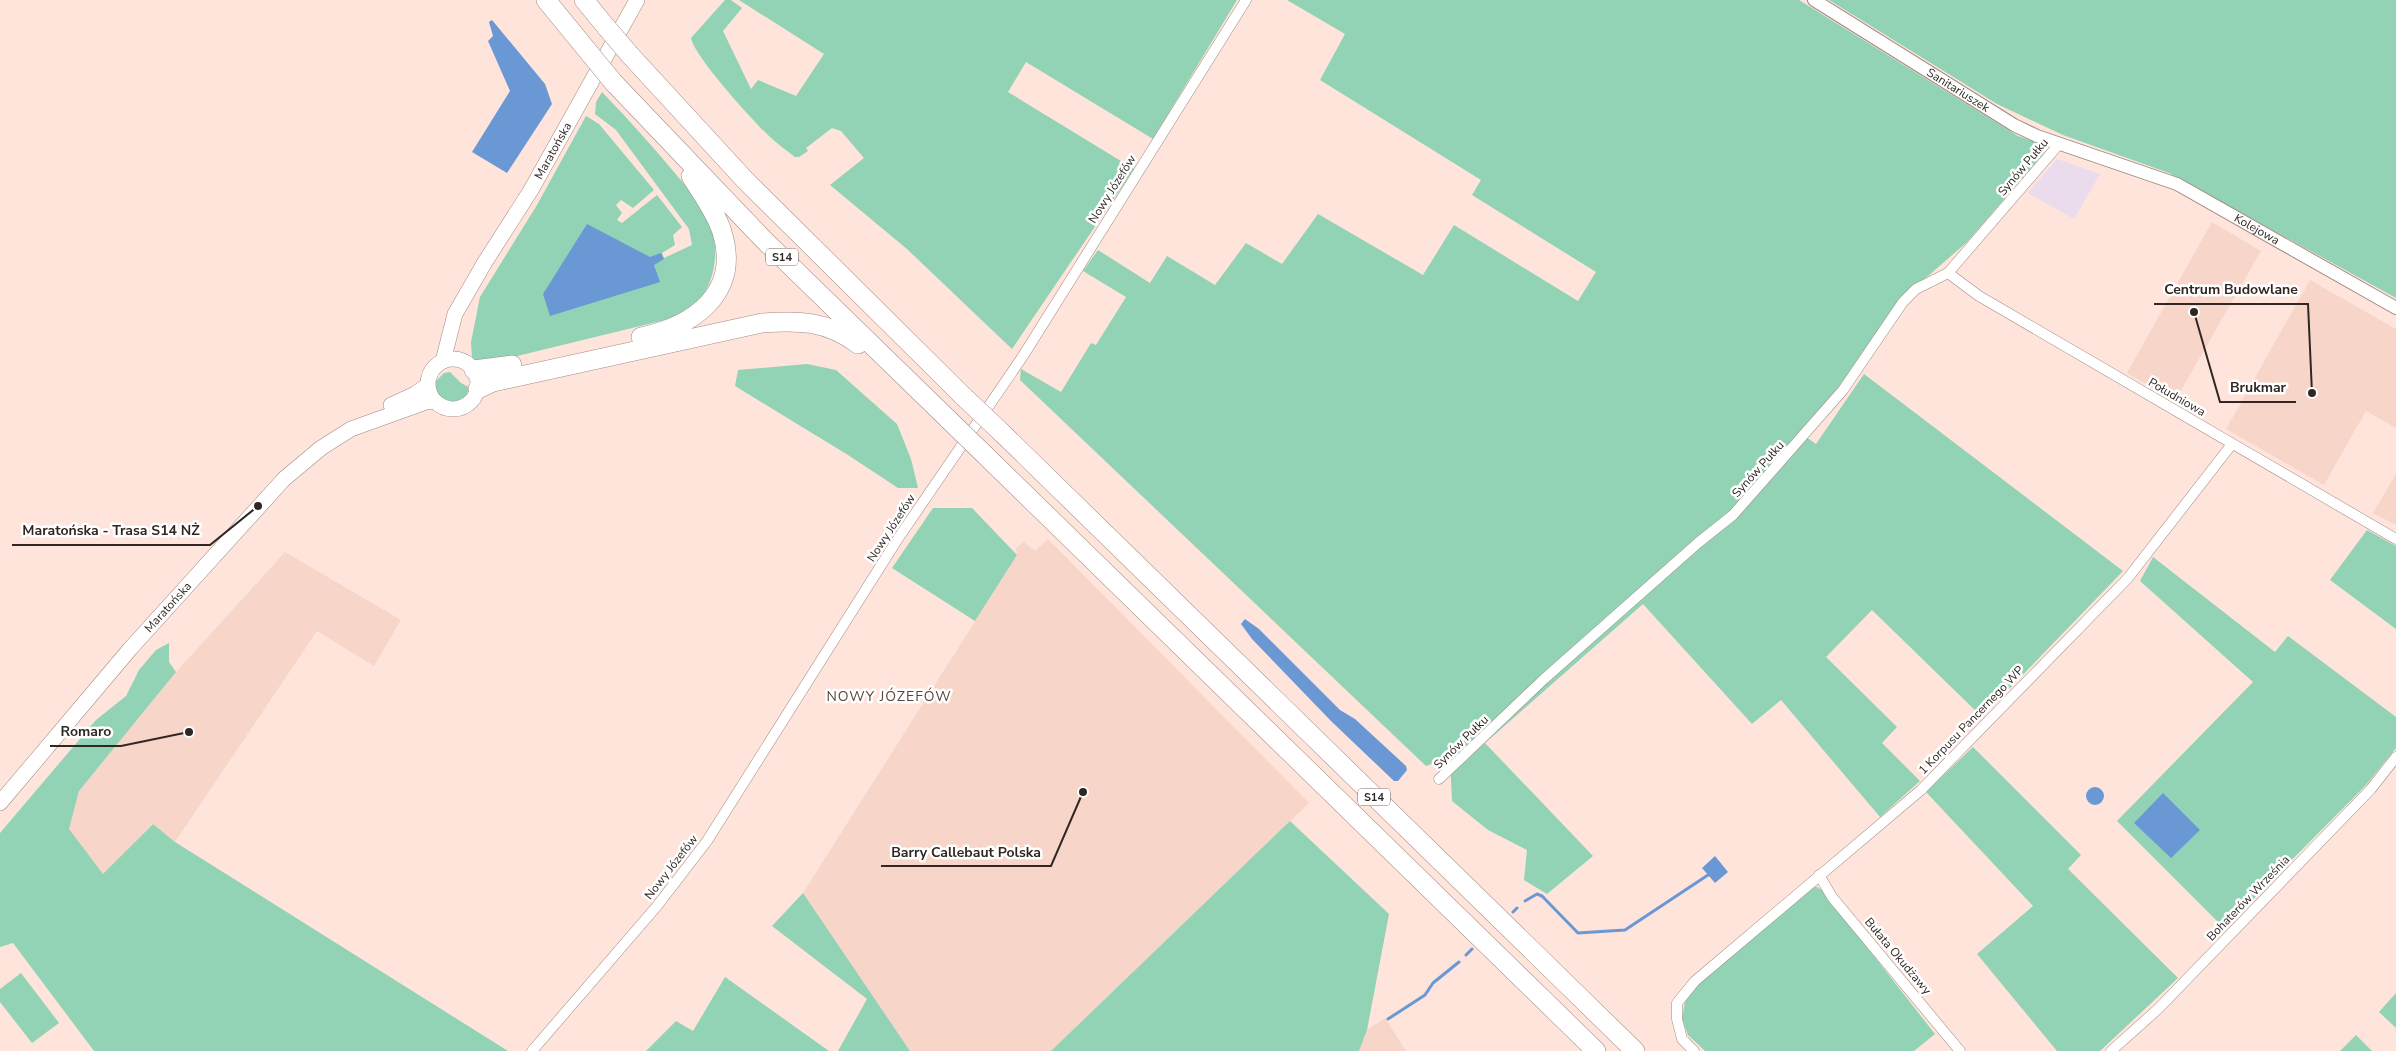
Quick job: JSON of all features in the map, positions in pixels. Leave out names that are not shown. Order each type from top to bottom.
[{"type":"highway","name":"S14","points":[[546,0],[614,83],[670,143],[896,369],[1596,1051]]},
{"type":"highway","name":"S14","points":[[584,0],[630,55],[752,187],[964,397],[1635,1051]]},
{"type":"highway","points":[[468,366],[498,368],[650,335],[694,318],[706,307],[721,283],[726,266],[726,250],[716,216],[670,143]]},
{"type":"highway","points":[[478,389],[494,382],[725,330],[790,320],[832,328],[896,369]]},
{"type":"main road","name":"Maratońska","points":[[443,361],[453,320],[464,299],[531,190],[637,0]]},
{"type":"main road","name":"Maratońska","points":[[464,299],[457,347],[468,366]]},
{"type":"main road","points":[[450,359],[468,366],[478,389],[475,397],[463,408],[447,409],[434,402],[428,385],[431,372],[443,361],[450,359]]},
{"type":"main road","name":"Maratońska","points":[[0,803],[127,652],[258,506],[303,462],[363,419],[415,394],[428,385]]},
{"type":"main road","name":"Maratońska","points":[[351,429],[426,402],[434,402]]},
{"type":"street","name":"Nowy Józefów","points":[[532,1051],[657,906],[707,841],[897,540],[1023,356],[1246,0]]},
{"type":"street","name":"Sanitariuszek","points":[[1814,0],[2014,125],[2112,161]]},
{"type":"street","name":"Synów Pułku","points":[[1440,779],[1544,679],[1699,542],[1733,516],[1843,390],[1903,302],[1916,289],[1948,273],[2060,143]]},
{"type":"street","name":"Kolejowa","points":[[2112,161],[2171,182],[2196,194],[2396,308]]},
{"type":"street","name":"Południowa","points":[[1948,273],[1979,296],[2396,539]]},
{"type":"street","name":"1 Korpusu Pancernego WP","points":[[1694,1051],[1682,1039],[1677,1019],[1677,1003],[1695,981],[1819,874],[1921,790],[2128,578],[2232,444]]},
{"type":"street","name":"Bohaterów Września","points":[[2111,1051],[2158,1009],[2371,789],[2396,757]]},
{"type":"street","name":"Bułata Okudżawy","points":[[1819,874],[1832,897],[1960,1051]]},
{"type":"shaded area","points":[[2057,159],[2100,174],[2074,219],[2028,193]]},
{"type":"shaded area","points":[[2212,222],[2261,251],[2175,401],[2127,373]]},
{"type":"shaded area","points":[[2310,280],[2396,329],[2396,428],[2366,411],[2324,485],[2226,429]]},
{"type":"shaded area","points":[[2396,474],[2396,525],[2373,513]]},
{"type":"shaded area","points":[[1048,539],[1309,803],[1051,1051],[910,1051],[803,893],[1017,555],[1016,548],[1024,542],[1035,551]]},
{"type":"shaded area","points":[[285,552],[401,620],[374,666],[317,631],[175,842],[152,824],[103,875],[69,829],[79,791],[176,672]]},
{"type":"shaded area","points":[[1385,1018],[1406,1051],[1359,1051],[1367,1030]]},
{"type":"green space","points":[[725,0],[731,0],[742,8],[723,31],[751,89],[758,80],[796,96],[824,54],[739,0],[1237,0],[1153,139],[1026,62],[1008,92],[1134,169],[1012,349],[907,249],[830,185],[864,158],[841,131],[832,128],[806,148],[808,151],[799,157],[795,157],[768,135],[712,73],[691,38]]},
{"type":"green space","points":[[1287,0],[1799,0],[2018,136],[2044,145],[2044,153],[1967,242],[1902,296],[1837,389],[1799,432],[1816,444],[1864,374],[2123,571],[1982,717],[1872,610],[1826,657],[1897,727],[1882,743],[1920,781],[1880,817],[1781,700],[1752,724],[1643,604],[1485,743],[1593,856],[1547,894],[1524,880],[1527,850],[1488,830],[1452,801],[1450,757],[1426,766],[1020,380],[1021,369],[1061,392],[1091,343],[1096,345],[1126,297],[1083,271],[1098,250],[1150,283],[1167,256],[1215,285],[1246,243],[1282,264],[1318,214],[1423,275],[1454,225],[1578,301],[1596,272],[1472,195],[1481,180],[1320,80],[1345,34]]},
{"type":"green space","points":[[1829,0],[2396,0],[2396,298],[2169,173],[2063,135],[1997,104]]},
{"type":"green space","points":[[602,92],[670,167],[703,208],[712,229],[715,250],[715,262],[709,284],[698,302],[690,309],[673,318],[485,364],[472,359],[471,342],[480,297],[537,205],[586,116],[599,124],[654,190],[633,208],[621,200],[616,205],[622,213],[617,220],[622,223],[657,195],[682,227],[673,235],[675,245],[662,253],[664,258],[692,245],[689,229],[616,130],[595,114],[596,102]]},
{"type":"green space","points":[[807,364],[836,370],[897,424],[911,459],[918,488],[898,488],[735,386],[738,370]]},
{"type":"green space","points":[[450,372],[461,383],[470,388],[463,400],[447,402],[440,398],[438,394],[435,382],[444,373]]},
{"type":"green space","points":[[933,508],[972,508],[1017,555],[975,621],[892,568]]},
{"type":"green space","points":[[2367,530],[2396,546],[2396,629],[2330,580]]},
{"type":"green space","points":[[2153,557],[2275,652],[2288,636],[2396,717],[2396,748],[2366,785],[2253,899],[2226,930],[2117,821],[2253,682],[2140,581]]},
{"type":"green space","points":[[169,643],[169,662],[176,672],[79,791],[69,829],[103,874],[153,824],[175,842],[508,1051],[94,1051],[13,943],[0,947],[0,833],[96,720],[126,696],[139,670],[156,650]]},
{"type":"green space","points":[[1973,747],[2081,855],[2068,869],[2178,978],[2100,1051],[2057,1051],[1977,954],[2033,906],[1926,792]]},
{"type":"green space","points":[[1290,821],[1389,914],[1367,1030],[1359,1051],[1051,1051]]},
{"type":"green space","points":[[1809,887],[1817,887],[1822,890],[1935,1034],[1914,1051],[1705,1051],[1688,1035],[1682,1019],[1685,1002],[1698,982]]},
{"type":"green space","points":[[803,893],[910,1051],[838,1051],[867,999],[772,926]]},
{"type":"green space","points":[[21,973],[59,1023],[32,1043],[0,1002],[0,989]]},
{"type":"green space","points":[[725,977],[829,1051],[646,1051],[676,1021],[693,1031]]},
{"type":"green space","points":[[2396,993],[2396,1028],[2379,1012]]},
{"type":"green space","points":[[2356,1035],[2372,1051],[2340,1051]]},
{"type":"water","points":[[492,20],[545,84],[552,104],[507,173],[472,152],[510,91],[488,41],[493,36],[489,22]]},
{"type":"water","points":[[587,224],[650,257],[661,253],[664,259],[654,265],[660,282],[550,316],[543,294]]},
{"type":"water","points":[[1245,619],[1259,629],[1340,710],[1355,719],[1406,766],[1407,770],[1398,781],[1394,781],[1331,721],[1252,639],[1241,624]]},
{"type":"water","points":[[2095,787],[2101,790],[2104,796],[2101,802],[2095,805],[2089,802],[2086,796],[2089,790]]},
{"type":"water","points":[[2163,793],[2200,830],[2171,858],[2134,823]]},
{"type":"water","points":[[1715,856],[1728,872],[1715,883],[1702,868]]},
{"type":"waterway","points":[[1525,901],[1537,894],[1542,896],[1578,933],[1625,930],[1708,875]]},
{"type":"waterway","points":[[1513,912],[1517,908]]},
{"type":"waterway","points":[[1466,955],[1472,949]]},
{"type":"waterway","points":[[1388,1019],[1425,995],[1433,983],[1459,962]]},
{"type":"place","name":"Brukmar","points":[[2194,312]]},
{"type":"place","name":"Centrum Budowlane","points":[[2312,393]]},
{"type":"place","name":"Maratońska - Trasa S14 NŻ","points":[[258,506]]},
{"type":"place","name":"Romaro","points":[[189,732]]},
{"type":"place","name":"Barry Callebaut Polska","points":[[1083,792]]},
{"type":"district","name":"NOWY JÓZEFÓW","points":[[889,696]]}]
